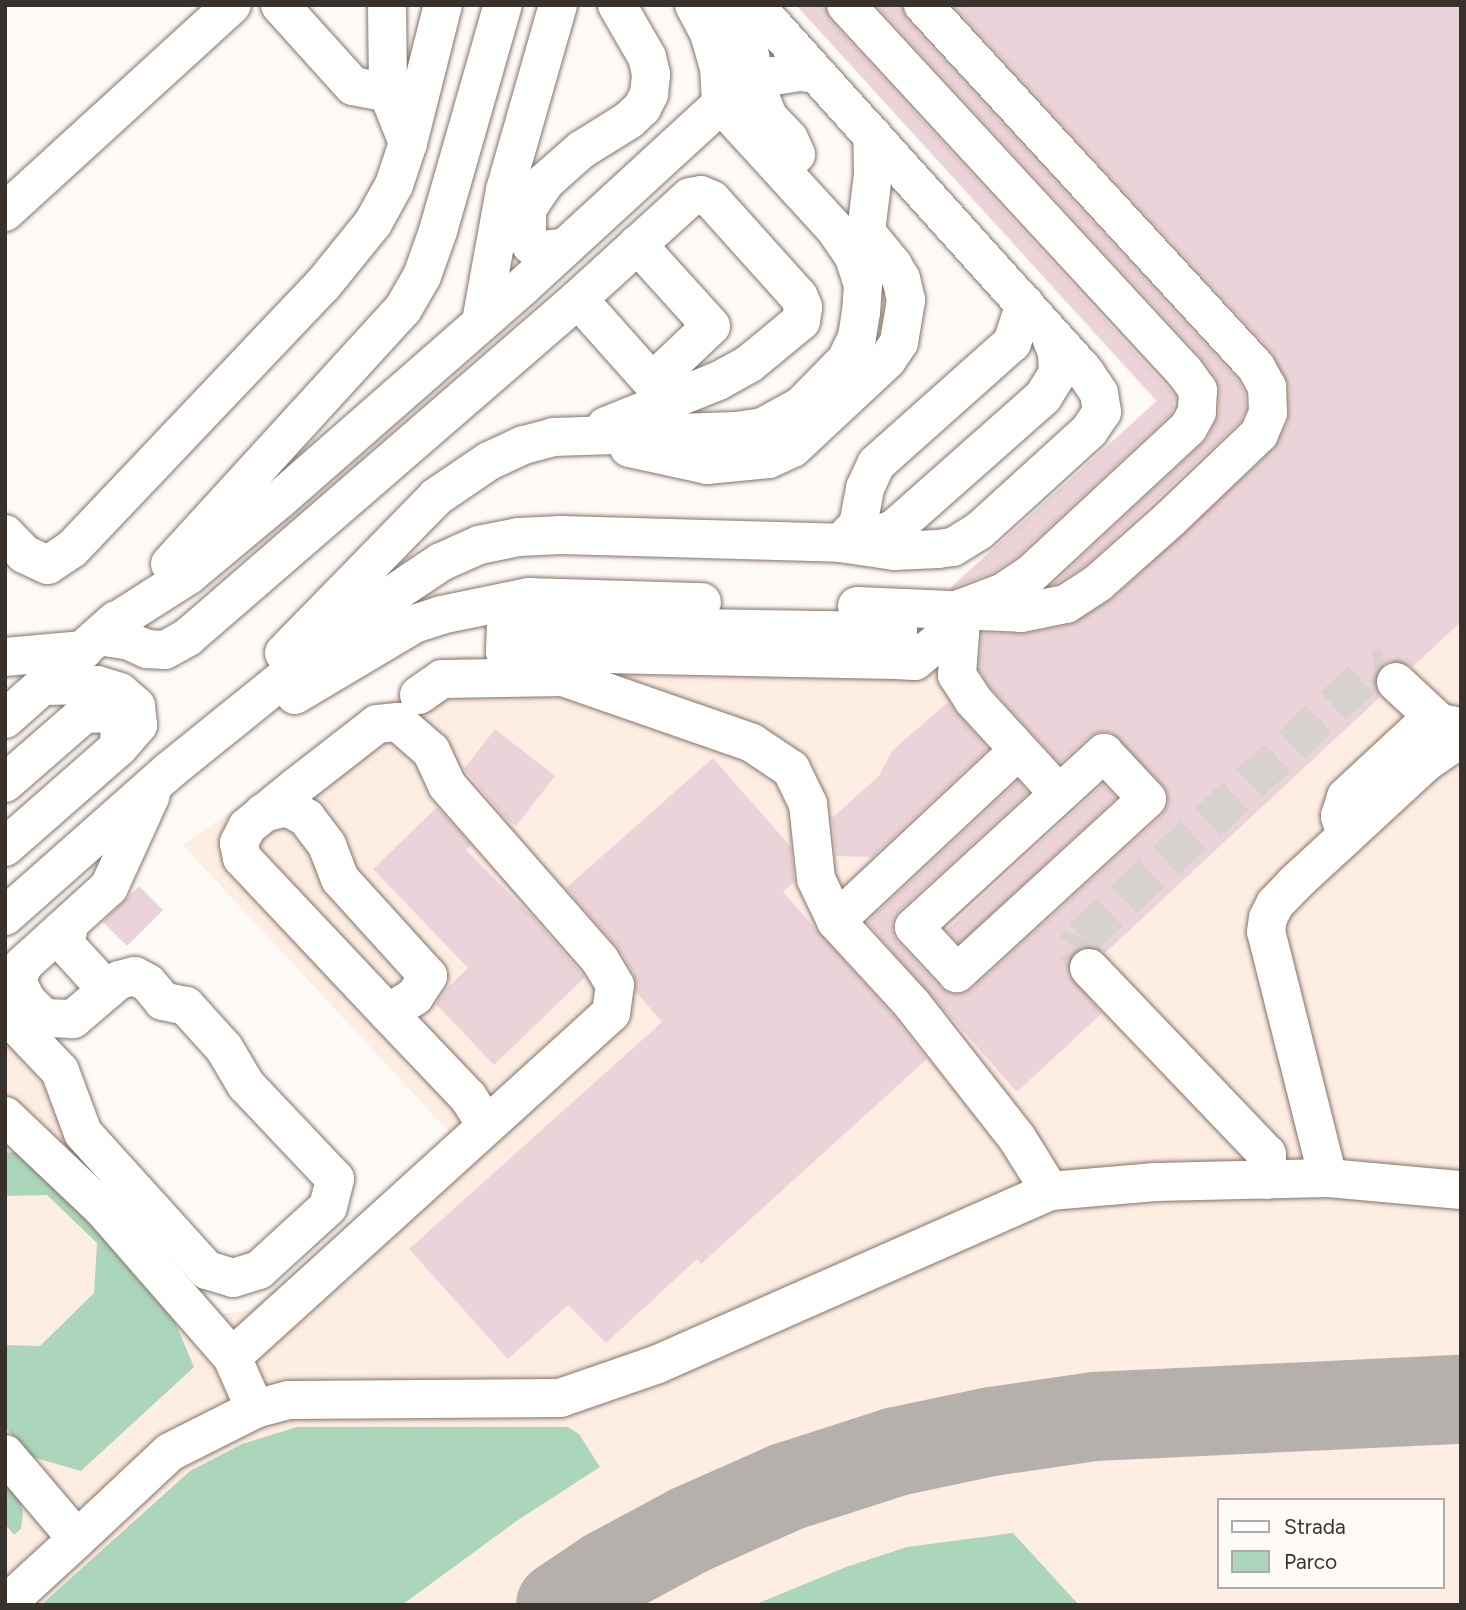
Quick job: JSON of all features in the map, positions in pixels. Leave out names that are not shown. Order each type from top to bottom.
[{"type":"lane","points":[[5,212],[232,5]]},
{"type":"lane","points":[[280,5],[353,86],[388,93]]},
{"type":"lane","points":[[387,5],[388,93],[408,143]]},
{"type":"lane","points":[[5,534],[24,554],[48,565],[72,549],[322,286],[373,223],[394,185],[408,143],[443,5]]},
{"type":"lane","points":[[5,719],[98,637],[254,475],[403,309],[422,276],[438,231],[503,5]]},
{"type":"lane","points":[[481,322],[505,190],[558,5]]},
{"type":"lane","points":[[563,248],[541,250],[527,238],[527,209],[546,181],[582,149],[629,120],[642,108],[649,94],[651,74],[647,57],[617,5]]},
{"type":"lane","points":[[570,437],[737,431],[763,427],[801,406],[846,360],[857,337],[863,285],[854,257],[835,229],[721,104],[719,68],[709,33],[694,5]]},
{"type":"lane","points":[[729,5],[749,49],[755,83],[768,117],[796,152],[799,189]]},
{"type":"lane","points":[[5,916],[163,776],[390,596],[441,562],[478,545],[519,537],[561,535],[840,543],[894,551],[953,547],[979,531],[1089,431],[1102,412],[1099,393],[1085,372],[754,5]]},
{"type":"lane","points":[[463,611],[466,626],[485,651],[505,652],[506,625],[898,631],[896,660],[915,661],[941,639],[962,608],[1004,592],[1032,573],[1188,428],[1197,412],[1198,390],[1184,371],[846,5]]},
{"type":"lane","points":[[163,776],[414,624],[529,597],[962,608],[1021,613],[1066,604],[1098,583],[1259,435],[1268,413],[1267,387],[1256,366],[923,5]]},
{"type":"lane","points":[[98,637],[189,575],[481,322],[721,104],[755,83],[779,75],[816,74]]},
{"type":"lane","points":[[570,437],[706,464],[769,459],[793,448],[869,379],[899,342],[906,300],[901,279],[893,265],[866,232],[873,174],[872,135]]},
{"type":"lane","points":[[514,159],[546,181]]},
{"type":"lane","points":[[5,656],[98,637],[128,641],[147,649],[165,650],[188,637],[578,299],[690,197],[701,195],[712,200],[799,297],[803,307],[801,321],[749,364],[718,381],[620,423],[570,437],[524,445],[489,461],[436,497]]},
{"type":"lane","points":[[5,1013],[60,1071],[83,1133],[207,1270],[233,1278],[259,1270],[328,1207],[335,1179],[246,1085],[224,1048],[186,1006],[163,1001],[148,983],[135,976],[119,979],[73,1018],[44,1018],[27,1001],[17,981],[23,965],[109,887],[163,776],[436,497],[460,468],[486,448],[520,429],[553,416],[630,400],[710,326],[637,244]]},
{"type":"lane","points":[[578,299],[652,382]]},
{"type":"lane","points":[[840,543],[858,525],[865,488],[876,464],[1037,318]]},
{"type":"lane","points":[[840,543],[874,537],[895,528],[1043,397],[1058,373],[1057,353],[1037,318]]},
{"type":"lane","points":[[962,608],[957,675],[1017,763],[1059,794]]},
{"type":"lane","points":[[419,695],[442,679],[564,677],[752,743],[791,769],[808,804],[816,878],[836,921],[912,1004],[1017,1138],[1050,1191]]},
{"type":"lane","points":[[1328,1178],[1266,932],[1275,904],[1425,762],[1454,729],[1396,681]]},
{"type":"lane","points":[[5,847],[119,747],[138,725],[136,706],[120,692],[97,685],[43,686]]},
{"type":"lane","points":[[5,783],[84,714],[107,713],[120,725],[119,747]]},
{"type":"lane","points":[[232,1357],[611,1013],[615,985],[600,960],[447,785],[430,751],[398,722],[377,724],[247,827],[239,843],[242,859],[468,1097],[486,1125]]},
{"type":"lane","points":[[1104,753],[1147,799],[957,973],[915,927],[1059,794],[1104,753]]},
{"type":"lane","points":[[836,921],[1017,763]]},
{"type":"lane","points":[[263,813],[287,807],[307,818],[327,845],[340,879],[428,976],[415,996],[387,1013]]},
{"type":"lane","points":[[70,923],[65,944],[107,990]]},
{"type":"lane","points":[[1089,968],[1267,1154],[1267,1180]]},
{"type":"lane","points":[[5,1116],[103,1209],[232,1357],[255,1409]]},
{"type":"lane","points":[[5,1605],[170,1452],[255,1409],[289,1400],[560,1398],[658,1364],[1050,1191],[1156,1182],[1328,1178],[1461,1190]]},
{"type":"lane","points":[[5,1454],[77,1539]]},
{"type":"shaded area","points":[[796,5],[1461,5],[1461,1605],[5,1605],[5,1037],[50,1089],[59,1108],[60,1129],[71,1148],[223,1314],[251,1310],[451,1134],[183,845],[440,665],[460,656],[843,671],[851,587],[947,591],[1156,401]]},
{"type":"green space","points":[[16,1152],[90,1224],[175,1322],[194,1367],[81,1471],[32,1457],[5,1427],[5,1345],[40,1346],[94,1293],[97,1243],[47,1195],[5,1196],[5,1153]]},
{"type":"green space","points":[[297,1427],[568,1427],[579,1434],[600,1467],[518,1520],[402,1605],[41,1605],[190,1471],[242,1444]]},
{"type":"green space","points":[[5,1468],[20,1497],[23,1514],[21,1529],[14,1535],[5,1524]]},
{"type":"green space","points":[[1013,1533],[1079,1605],[754,1605],[846,1567],[907,1547]]},
{"type":"building","points":[[796,5],[825,5],[830,20],[1176,397],[1171,414],[1018,556],[994,572],[953,588],[950,588],[1157,401]]},
{"type":"building","points":[[876,5],[902,5],[907,20],[1238,380],[1245,393],[1246,409],[1241,421],[1085,566],[1052,585],[1207,439],[1219,413],[1220,391],[1216,378],[1200,356]]},
{"type":"building","points":[[953,5],[1461,5],[1461,622],[1412,667],[1400,661],[1389,661],[1381,667],[1375,678],[1380,697],[1105,953],[1096,947],[1084,947],[1073,953],[1068,963],[1068,974],[1102,1013],[1017,1092],[867,922],[1018,781],[1028,793],[899,911],[893,921],[893,933],[898,942],[941,988],[951,994],[962,994],[972,989],[1162,815],[1168,805],[1168,793],[1111,732],[1090,736],[1060,763],[990,687],[979,669],[982,633],[1025,634],[1070,625],[1112,599],[1274,449],[1288,421],[1289,386],[1272,352]]},
{"type":"building","points":[[948,702],[988,749],[872,857],[836,856],[832,818],[879,776],[892,751]]},
{"type":"building","points":[[495,729],[555,776],[516,826],[504,817],[464,769]]},
{"type":"building","points":[[713,758],[791,847],[794,882],[783,892],[895,1018],[927,1059],[701,1264],[697,1259],[606,1343],[568,1305],[508,1359],[409,1249],[662,1022],[636,992],[634,974],[619,949],[566,888]]},
{"type":"building","points":[[1103,784],[1116,798],[959,944],[946,930]]},
{"type":"building","points":[[437,807],[471,845],[466,850],[533,917],[585,977],[494,1065],[436,1004],[446,989],[468,968],[373,869]]},
{"type":"building","points":[[139,886],[163,910],[127,946],[103,922]]},
{"type":"taxiway","points":[[560,1605],[608,1573],[690,1529],[787,1486],[896,1451],[991,1431],[1094,1416],[1461,1399]]},
{"type":"tunnel","points":[[1089,968],[1077,948],[1082,938],[1374,669],[1384,668],[1396,682]]}]
